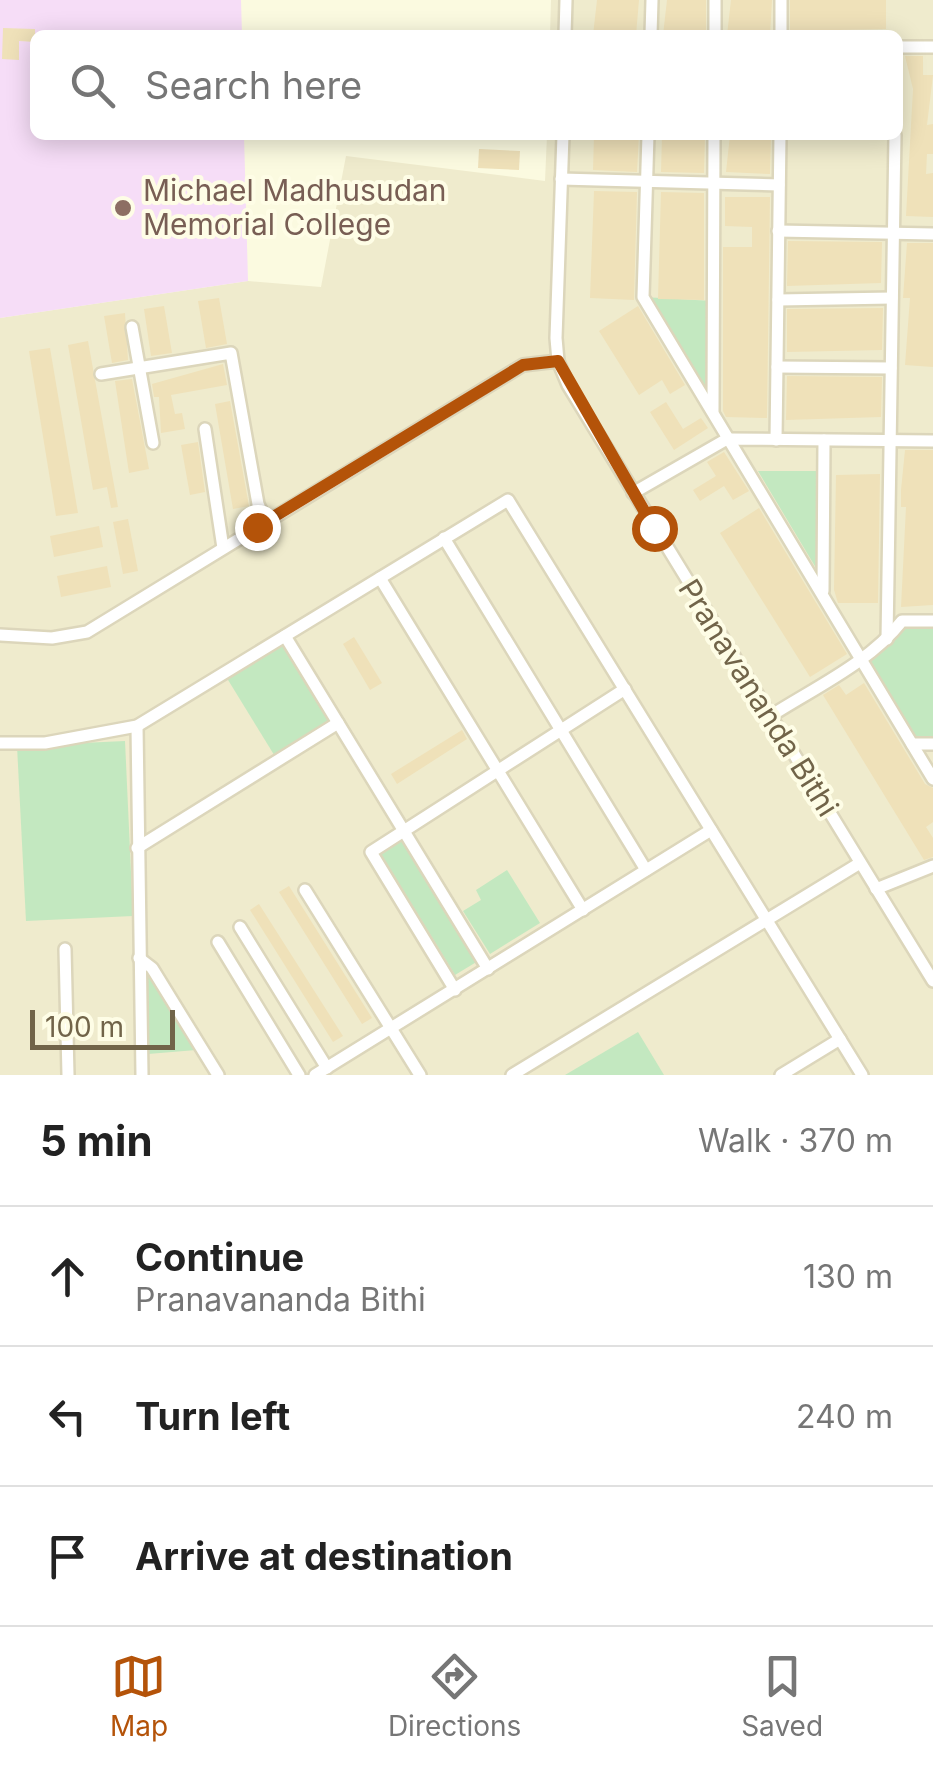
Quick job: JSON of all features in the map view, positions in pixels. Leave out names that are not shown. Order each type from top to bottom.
[{"type":"street","points":[[565,30],[566,0]]},
{"type":"street","points":[[651,30],[652,0]]},
{"type":"street","points":[[715,0],[715,30]]},
{"type":"street","points":[[780,30],[781,0]]},
{"type":"street","points":[[903,47],[933,47]]},
{"type":"street","points":[[0,636],[52,638],[86,632],[523,365],[558,361],[563,140]]},
{"type":"street","points":[[648,140],[644,298],[933,779]]},
{"type":"street","points":[[712,414],[714,140]]},
{"type":"street","points":[[776,440],[780,140]]},
{"type":"street","points":[[887,639],[895,140]]},
{"type":"street","points":[[561,180],[779,184]]},
{"type":"street","points":[[778,231],[933,234]]},
{"type":"street","points":[[778,300],[892,298]]},
{"type":"street","points":[[132,327],[153,443]]},
{"type":"street","points":[[100,374],[231,353],[258,504],[266,522]]},
{"type":"street","name":"Pranavananda Bithi","points":[[558,361],[632,493],[933,981]]},
{"type":"street","points":[[777,367],[891,368]]},
{"type":"street","points":[[205,430],[223,548]]},
{"type":"street","points":[[632,493],[727,440],[933,442]]},
{"type":"street","points":[[823,594],[824,440]]},
{"type":"street","points":[[0,743],[45,743],[138,726],[508,500],[862,1075]]},
{"type":"street","points":[[444,538],[646,870]]},
{"type":"street","points":[[380,578],[582,910]]},
{"type":"street","points":[[769,717],[861,658],[887,639],[902,621],[933,621]]},
{"type":"street","points":[[285,636],[488,969]]},
{"type":"street","points":[[455,990],[371,852],[625,690]]},
{"type":"street","points":[[137,848],[338,723]]},
{"type":"street","points":[[138,726],[142,1075]]},
{"type":"street","points":[[912,744],[933,744]]},
{"type":"street","points":[[315,1075],[711,830]]},
{"type":"street","points":[[512,1075],[860,863]]},
{"type":"street","points":[[876,889],[933,866]]},
{"type":"street","points":[[305,890],[420,1075]]},
{"type":"street","points":[[240,928],[327,1068]]},
{"type":"street","points":[[218,942],[299,1075]]},
{"type":"street","points":[[65,949],[68,1075]]},
{"type":"street","points":[[140,958],[152,968],[218,1075]]},
{"type":"street","points":[[781,1075],[840,1039]]},
{"type":"shaded area","name":"Michael Madhusudan Memorial College","points":[[0,0],[241,0],[242,30],[30,30],[30,140],[244,140],[248,281],[0,318]]},
{"type":"shaded area","points":[[551,0],[933,0],[933,1075],[0,1075],[0,318],[248,281],[321,287],[346,156],[545,181],[547,140],[903,140],[903,30],[550,30]]},
{"type":"green space","points":[[643,297],[713,301],[710,405]]},
{"type":"green space","points":[[758,471],[817,471],[816,568]]},
{"type":"green space","points":[[906,621],[933,622],[933,742],[915,742],[863,657]]},
{"type":"green space","points":[[285,636],[338,723],[276,758],[225,675]]},
{"type":"green space","points":[[125,741],[133,916],[26,921],[17,746]]},
{"type":"green space","points":[[401,837],[478,961],[455,975],[379,851]]},
{"type":"green space","points":[[507,870],[540,923],[490,954],[463,911],[481,900],[476,890]]},
{"type":"green space","points":[[146,967],[196,1050],[148,1054]]},
{"type":"green space","points":[[638,1032],[664,1075],[565,1075]]},
{"type":"building","points":[[597,0],[639,0],[636,30],[594,30]]},
{"type":"building","points":[[667,0],[706,0],[706,30],[664,30]]},
{"type":"building","points":[[731,0],[772,0],[770,30],[728,30]]},
{"type":"building","points":[[790,0],[886,0],[886,29],[790,30]]},
{"type":"building","points":[[3,28],[35,29],[30,30],[30,42],[19,41],[19,60],[2,59]]},
{"type":"building","points":[[905,56],[923,56],[923,75],[933,75],[927,125],[933,124],[933,154],[927,154],[926,174],[933,173],[933,217],[906,216],[913,89]]},
{"type":"building","points":[[594,140],[639,140],[637,172],[593,170]]},
{"type":"building","points":[[662,140],[705,140],[704,173],[661,172]]},
{"type":"building","points":[[729,140],[771,140],[770,174],[726,172]]},
{"type":"building","points":[[479,149],[520,151],[519,170],[478,168]]},
{"type":"building","points":[[594,191],[637,192],[634,300],[590,298]]},
{"type":"building","points":[[661,192],[704,193],[704,300],[658,299]]},
{"type":"building","points":[[725,197],[770,197],[767,418],[726,417],[723,411],[723,247],[752,247],[752,227],[725,226]]},
{"type":"building","points":[[788,241],[882,242],[881,283],[787,286]]},
{"type":"building","points":[[907,243],[933,243],[933,367],[905,365],[910,298],[903,298]]},
{"type":"building","points":[[219,298],[227,344],[206,348],[198,301]]},
{"type":"building","points":[[164,306],[172,353],[151,356],[144,309]]},
{"type":"building","points":[[638,306],[685,385],[670,394],[662,380],[639,395],[599,331]]},
{"type":"building","points":[[883,308],[882,350],[787,352],[787,309]]},
{"type":"building","points":[[125,313],[128,360],[112,363],[104,316]]},
{"type":"building","points":[[88,341],[118,507],[111,508],[107,487],[93,490],[68,345]]},
{"type":"building","points":[[50,348],[78,513],[56,516],[29,351]]},
{"type":"building","points":[[223,364],[227,385],[171,395],[175,414],[182,413],[185,429],[161,433],[159,397],[154,397],[152,384]]},
{"type":"building","points":[[787,376],[882,377],[881,417],[786,420]]},
{"type":"building","points":[[132,379],[149,469],[129,473],[115,381]]},
{"type":"building","points":[[230,401],[249,506],[233,509],[215,404]]},
{"type":"building","points":[[666,402],[683,429],[701,418],[708,428],[674,450],[650,412]]},
{"type":"building","points":[[198,442],[205,492],[190,495],[181,445]]},
{"type":"building","points":[[905,450],[933,450],[933,605],[901,607]]},
{"type":"building","points":[[724,452],[749,491],[733,500],[724,486],[700,501],[693,490],[716,476],[707,462]]},
{"type":"building","points":[[880,474],[878,603],[838,603],[834,590],[836,475]]},
{"type":"building","points":[[759,508],[847,654],[810,677],[720,533]]},
{"type":"building","points":[[128,519],[138,571],[123,574],[113,522]]},
{"type":"building","points":[[99,526],[103,547],[54,557],[50,536]]},
{"type":"building","points":[[107,566],[111,587],[61,597],[57,576]]},
{"type":"building","points":[[354,637],[382,683],[370,690],[343,644]]},
{"type":"building","points":[[864,683],[925,784],[933,788],[933,822],[926,827],[933,838],[933,857],[924,860],[823,695],[839,685],[846,695]]},
{"type":"building","points":[[462,730],[467,739],[397,784],[391,774]]},
{"type":"building","points":[[289,886],[372,1018],[362,1024],[279,892]]},
{"type":"building","points":[[259,904],[343,1036],[333,1042],[250,910]]},
{"type":"place","name":"Michael Madhusudan Memorial College","points":[[123,208]]},
{"type":"route","points":[[257,527],[523,365],[558,361],[568,385],[654,528]]}]
